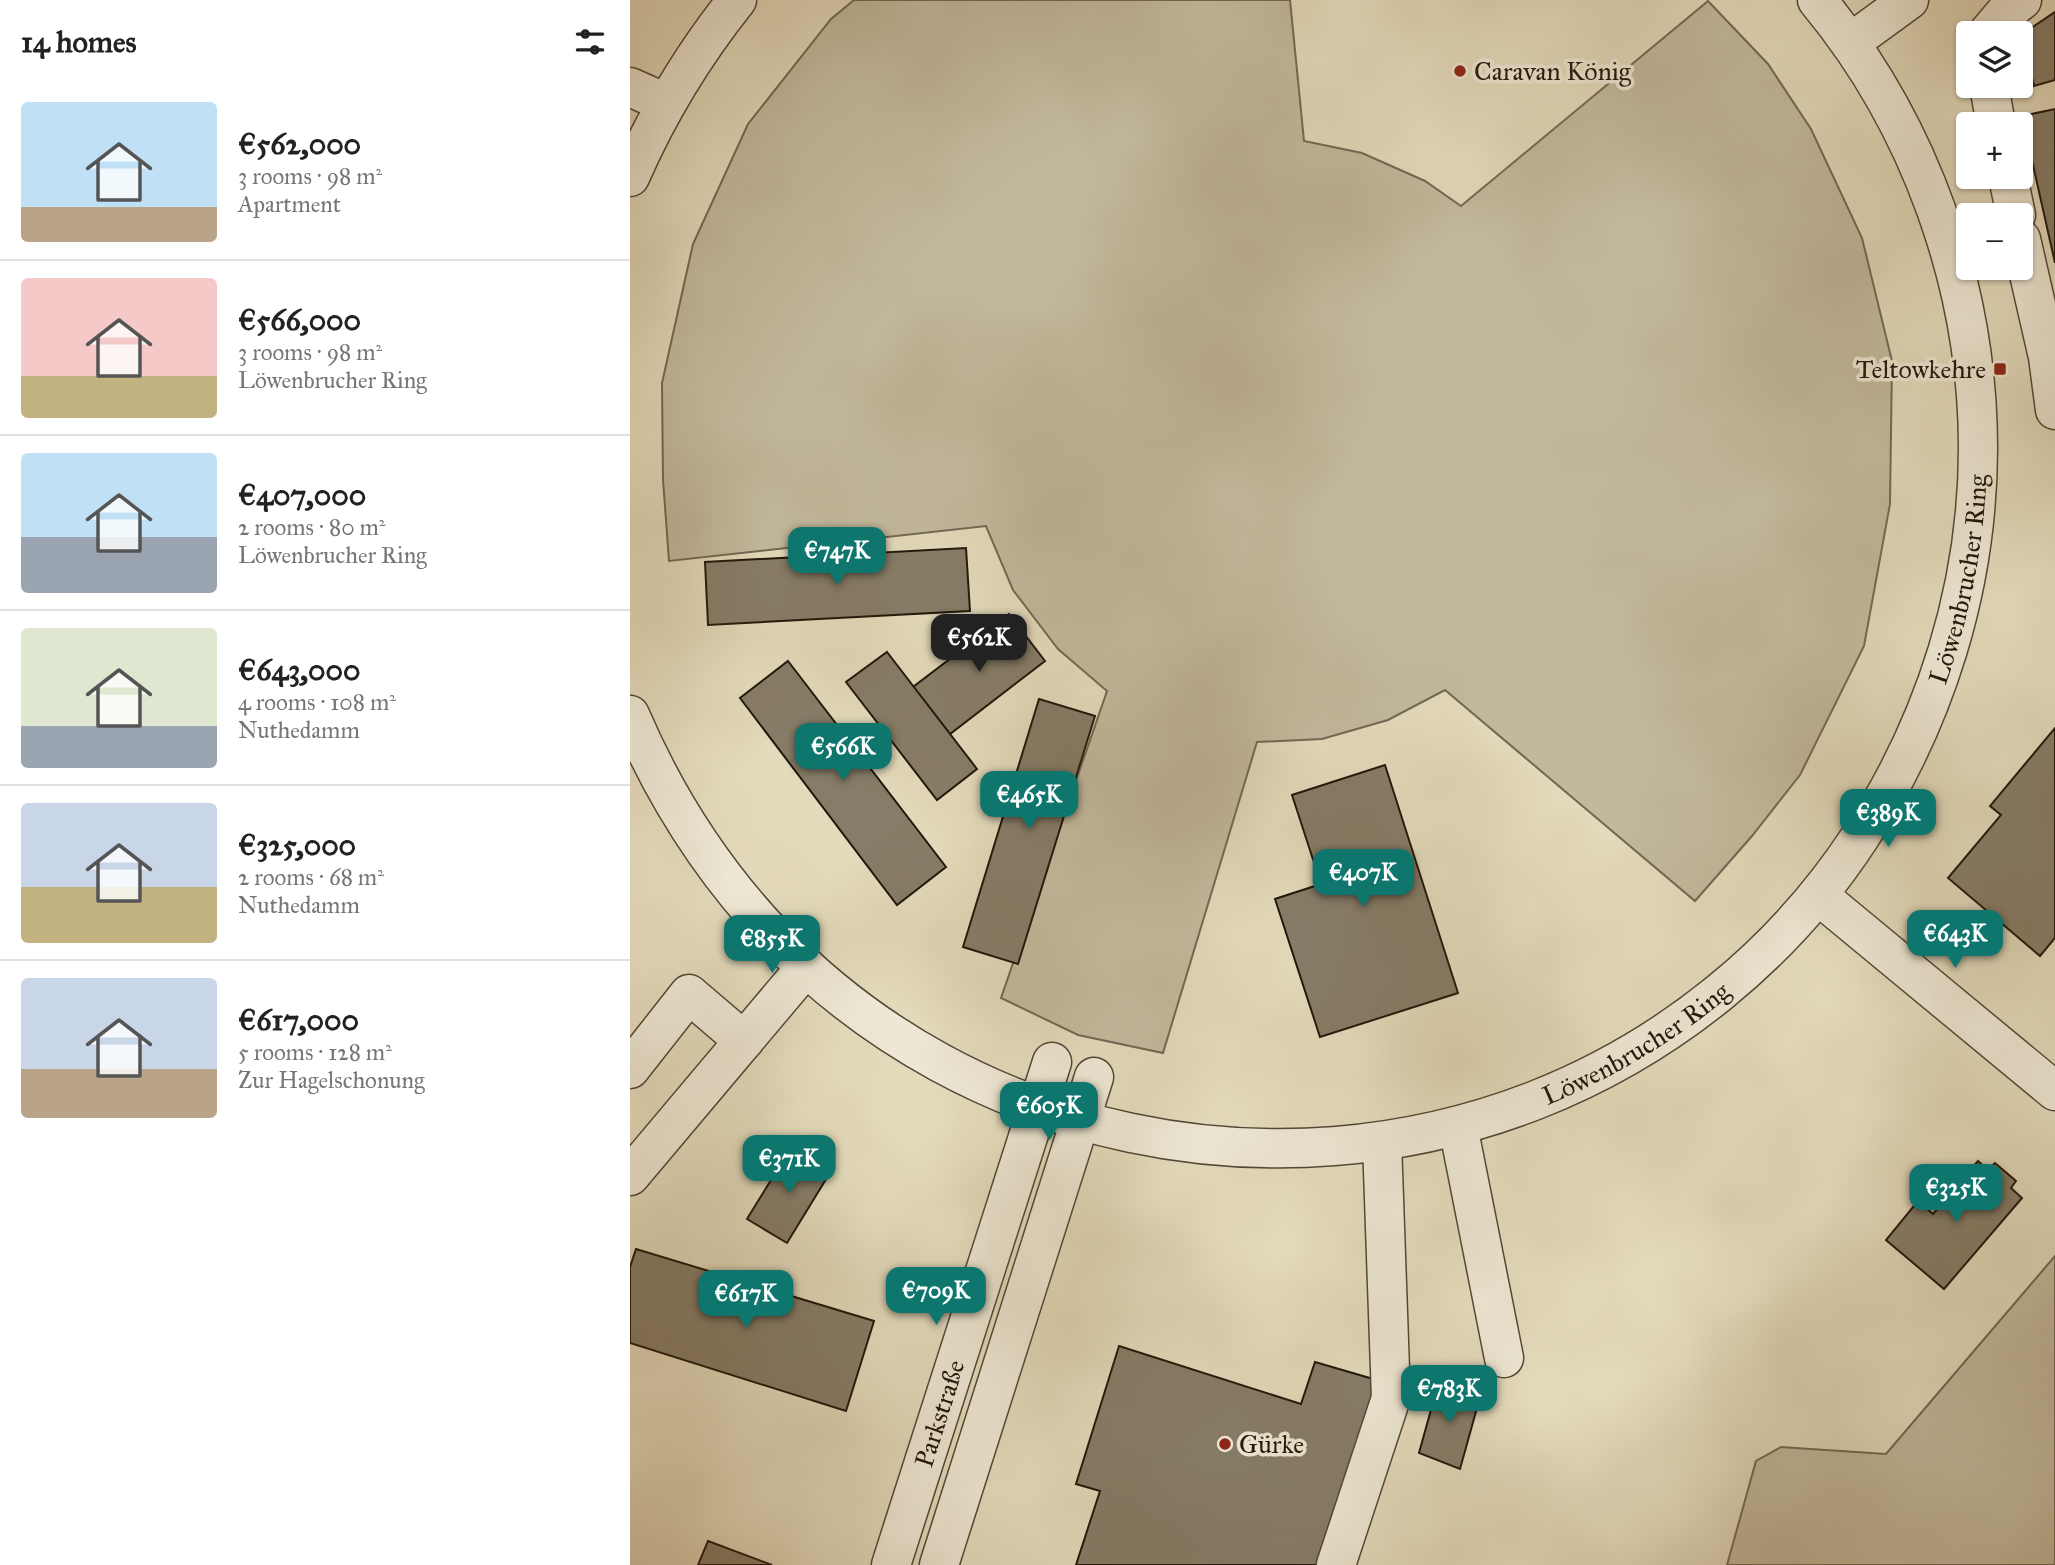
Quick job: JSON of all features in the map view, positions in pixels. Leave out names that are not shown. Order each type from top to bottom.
[{"type":"street","points":[[630,177],[638,138],[666,103],[694,57],[737,0]]},
{"type":"street","name":"Löwenbrucher Ring","points":[[630,715],[644,748],[680,814],[718,869],[748,907],[806,967],[880,1025],[959,1073],[1038,1107],[1080,1121],[1125,1133],[1241,1149],[1295,1149],[1382,1142],[1458,1126],[1508,1111],[1566,1088],[1653,1041],[1748,969],[1818,895],[1849,854],[1904,763],[1932,697],[1963,594],[1975,514],[1978,422],[1968,332],[1950,253],[1923,176],[1903,131],[1850,43],[1817,0]]},
{"type":"street","points":[[1850,43],[1909,0]]},
{"type":"street","points":[[1998,21],[2022,0]]},
{"type":"street","points":[[630,86],[666,103]]},
{"type":"street","points":[[2030,280],[2048,358],[2055,410]]},
{"type":"street","points":[[1818,895],[2055,1091]]},
{"type":"street","points":[[638,1151],[744,1041],[806,967]]},
{"type":"street","points":[[630,1069],[688,994],[744,1041]]},
{"type":"street","name":"Parkstraße","points":[[891,1565],[1052,1062]]},
{"type":"street","name":"Parkstraße","points":[[939,1565],[1094,1077]]},
{"type":"street","points":[[1458,1126],[1504,1358]]},
{"type":"street","points":[[1336,1565],[1391,1398],[1382,1142]]},
{"type":"shaded area","points":[[854,0],[1290,0],[1304,141],[1362,153],[1425,181],[1461,206],[1708,1],[1768,64],[1811,129],[1862,238],[1892,361],[1890,504],[1864,646],[1800,775],[1752,836],[1695,901],[1445,690],[1388,720],[1322,739],[1257,742],[1163,1053],[1078,1035],[1001,998],[1107,691],[1058,649],[1013,590],[986,526],[669,561],[663,480],[662,383],[693,244],[748,124],[831,19]]},
{"type":"shaded area","points":[[2055,1256],[2055,1565],[1727,1565],[1756,1461],[1781,1447],[1886,1454]]},
{"type":"building","points":[[2055,12],[2055,80],[2034,86],[2033,82],[2033,27]]},
{"type":"building","points":[[2055,109],[2055,263],[2033,165],[2033,114]]},
{"type":"building","points":[[966,548],[970,611],[708,625],[705,562]]},
{"type":"building","points":[[1009,614],[1045,661],[950,734],[913,687]]},
{"type":"building","points":[[887,652],[977,769],[937,800],[846,682]]},
{"type":"building","points":[[788,661],[946,867],[897,905],[740,698]]},
{"type":"building","points":[[1039,699],[1095,716],[1018,964],[963,947]]},
{"type":"building","points":[[2055,728],[2055,938],[2040,956],[1948,878],[2001,815],[1990,806]]},
{"type":"building","points":[[1385,765],[1458,993],[1320,1037],[1275,899],[1321,884],[1292,795]]},
{"type":"building","points":[[792,1146],[831,1171],[787,1243],[747,1219]]},
{"type":"building","points":[[1978,1161],[1988,1170],[1995,1163],[2016,1181],[2011,1188],[2022,1198],[1944,1289],[1886,1240],[1918,1201],[1933,1214]]},
{"type":"building","points":[[636,1249],[874,1321],[846,1411],[630,1343],[630,1267]]},
{"type":"building","name":"Gürke","points":[[1119,1346],[1301,1404],[1315,1362],[1380,1381],[1322,1565],[1076,1565],[1100,1491],[1076,1484]]},
{"type":"building","points":[[1439,1381],[1480,1397],[1460,1469],[1419,1453]]},
{"type":"building","points":[[708,1541],[772,1565],[698,1565]]},
{"type":"place","name":"Caravan König","points":[[1460,71]]},
{"type":"place","name":"Teltowkehre","points":[[2000,369]]},
{"type":"place","name":"Gürke","points":[[1225,1444]]}]
